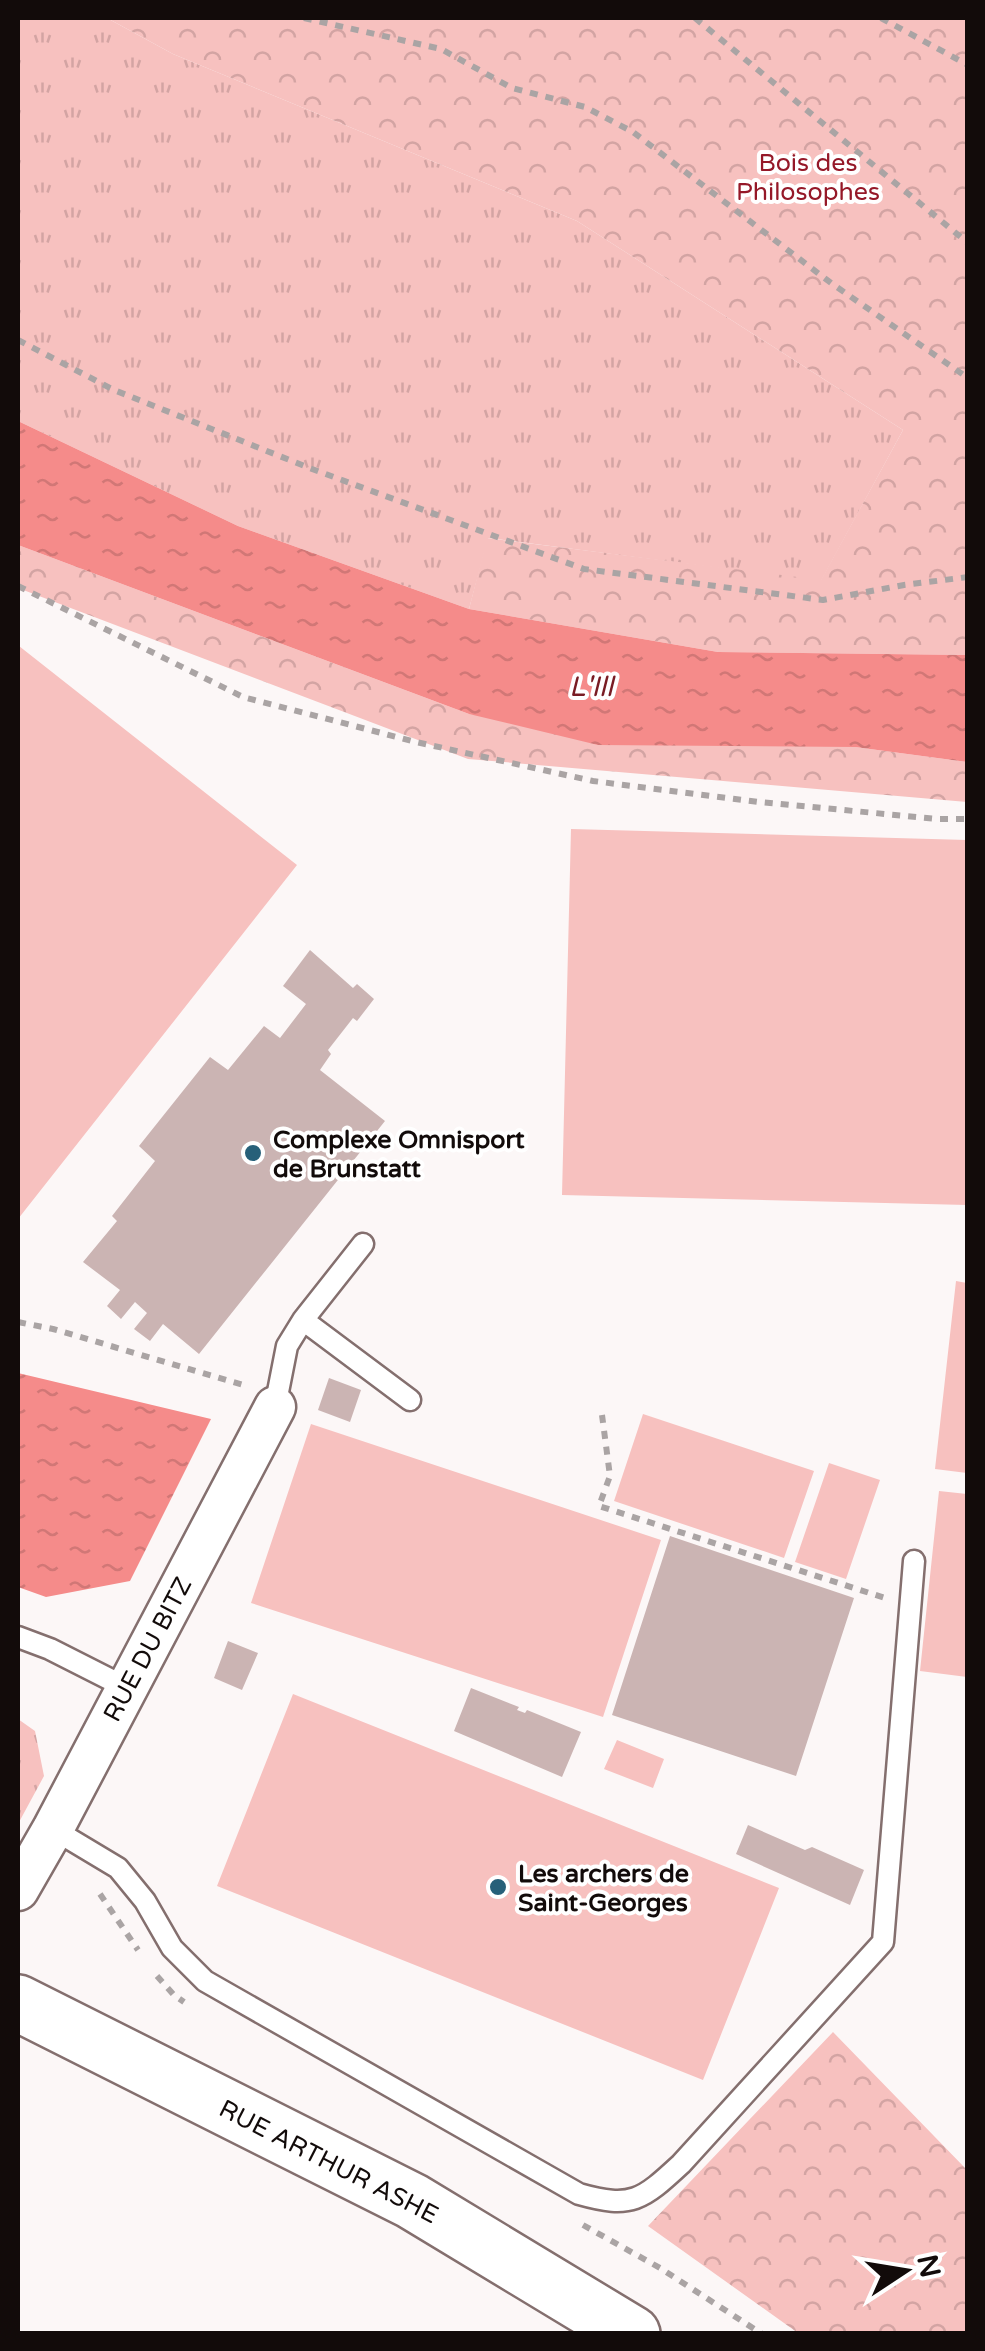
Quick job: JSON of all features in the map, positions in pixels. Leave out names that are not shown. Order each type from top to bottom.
[{"type":"main road","name":"RUE ARTHUR ASHE","points":[[18,2003],[412,2201],[632,2334]]},
{"type":"street","name":"RUE DU BITZ","points":[[18,1890],[276,1401]]},
{"type":"lane","points":[[276,1401],[287,1346],[364,1244]]},
{"type":"lane","points":[[303,1320],[410,1400]]},
{"type":"lane","points":[[52,1829],[118,1868],[145,1901],[172,1948],[205,1981],[580,2194],[608,2202],[633,2200],[655,2188],[681,2164],[882,1942],[914,1561]]},
{"type":"lane","points":[[18,1637],[127,1688]]},
{"type":"path","points":[[304,18],[441,49],[512,88],[585,107],[633,132],[831,283],[968,378]]},
{"type":"path","points":[[694,18],[968,243]]},
{"type":"path","points":[[881,18],[968,65]]},
{"type":"path","points":[[18,340],[132,397],[584,570],[823,600],[968,576]]},
{"type":"path","points":[[18,586],[243,697],[416,742],[593,782],[758,802],[968,819]]},
{"type":"path","points":[[18,1322],[53,1329],[276,1401]]},
{"type":"path","points":[[602,1415],[610,1476],[600,1506],[910,1606]]},
{"type":"green space","points":[[18,18],[107,18],[173,54],[577,221],[903,430],[821,581],[488,538],[469,609],[238,526],[18,421]]},
{"type":"green space","name":"Bois des Philosophes","points":[[107,18],[967,18],[967,655],[718,652],[469,609],[487,538],[821,580],[903,430],[577,221],[173,54]]},
{"type":"green space","points":[[18,545],[469,714],[855,747],[967,762],[967,802],[468,759],[18,588]]},
{"type":"green space","points":[[18,648],[297,865],[18,1219]]},
{"type":"green space","points":[[571,829],[967,840],[967,1205],[562,1195]]},
{"type":"green space","points":[[956,1281],[967,1283],[967,1473],[935,1469]]},
{"type":"green space","points":[[643,1414],[814,1471],[784,1558],[614,1501]]},
{"type":"green space","points":[[311,1424],[661,1540],[603,1717],[251,1603]]},
{"type":"green space","points":[[829,1463],[880,1480],[846,1579],[795,1562]]},
{"type":"green space","points":[[939,1491],[967,1494],[967,1677],[920,1671]]},
{"type":"green space","name":"Les archers de Saint-Georges","points":[[293,1694],[779,1888],[703,2080],[217,1886]]},
{"type":"green space","points":[[18,1719],[35,1731],[44,1776],[18,1824]]},
{"type":"green space","points":[[617,1740],[664,1759],[653,1788],[604,1769]]},
{"type":"green space","points":[[833,2032],[967,2170],[967,2333],[798,2333],[648,2226]]},
{"type":"water","name":"L'Ill","points":[[18,421],[238,526],[469,609],[718,652],[967,655],[967,762],[855,747],[598,745],[469,714],[18,545]]},
{"type":"water","points":[[18,1373],[211,1419],[130,1581],[46,1597],[18,1587]]},
{"type":"building","name":"Complexe Omnisport de Brunstatt","points":[[310,950],[353,988],[357,984],[374,999],[328,1050],[331,1054],[320,1070],[385,1121],[199,1354],[163,1324],[150,1341],[134,1329],[147,1313],[135,1302],[121,1319],[107,1306],[120,1290],[83,1262],[117,1221],[112,1216],[155,1161],[139,1146],[210,1057],[228,1070],[264,1026],[280,1038],[306,1004],[283,986]]},
{"type":"building","points":[[329,1378],[361,1390],[350,1422],[318,1410]]},
{"type":"building","points":[[670,1536],[854,1598],[796,1776],[612,1715]]},
{"type":"building","points":[[228,1641],[258,1653],[242,1690],[214,1678]]},
{"type":"building","points":[[471,1688],[519,1707],[517,1710],[527,1710],[581,1732],[562,1777],[454,1731]]},
{"type":"building","points":[[748,1825],[864,1870],[850,1905],[736,1854]]},
{"type":"place","name":"Complexe Omnisport de Brunstatt","points":[[253,1153]]},
{"type":"place","name":"Les archers de Saint-Georges","points":[[498,1887]]}]
